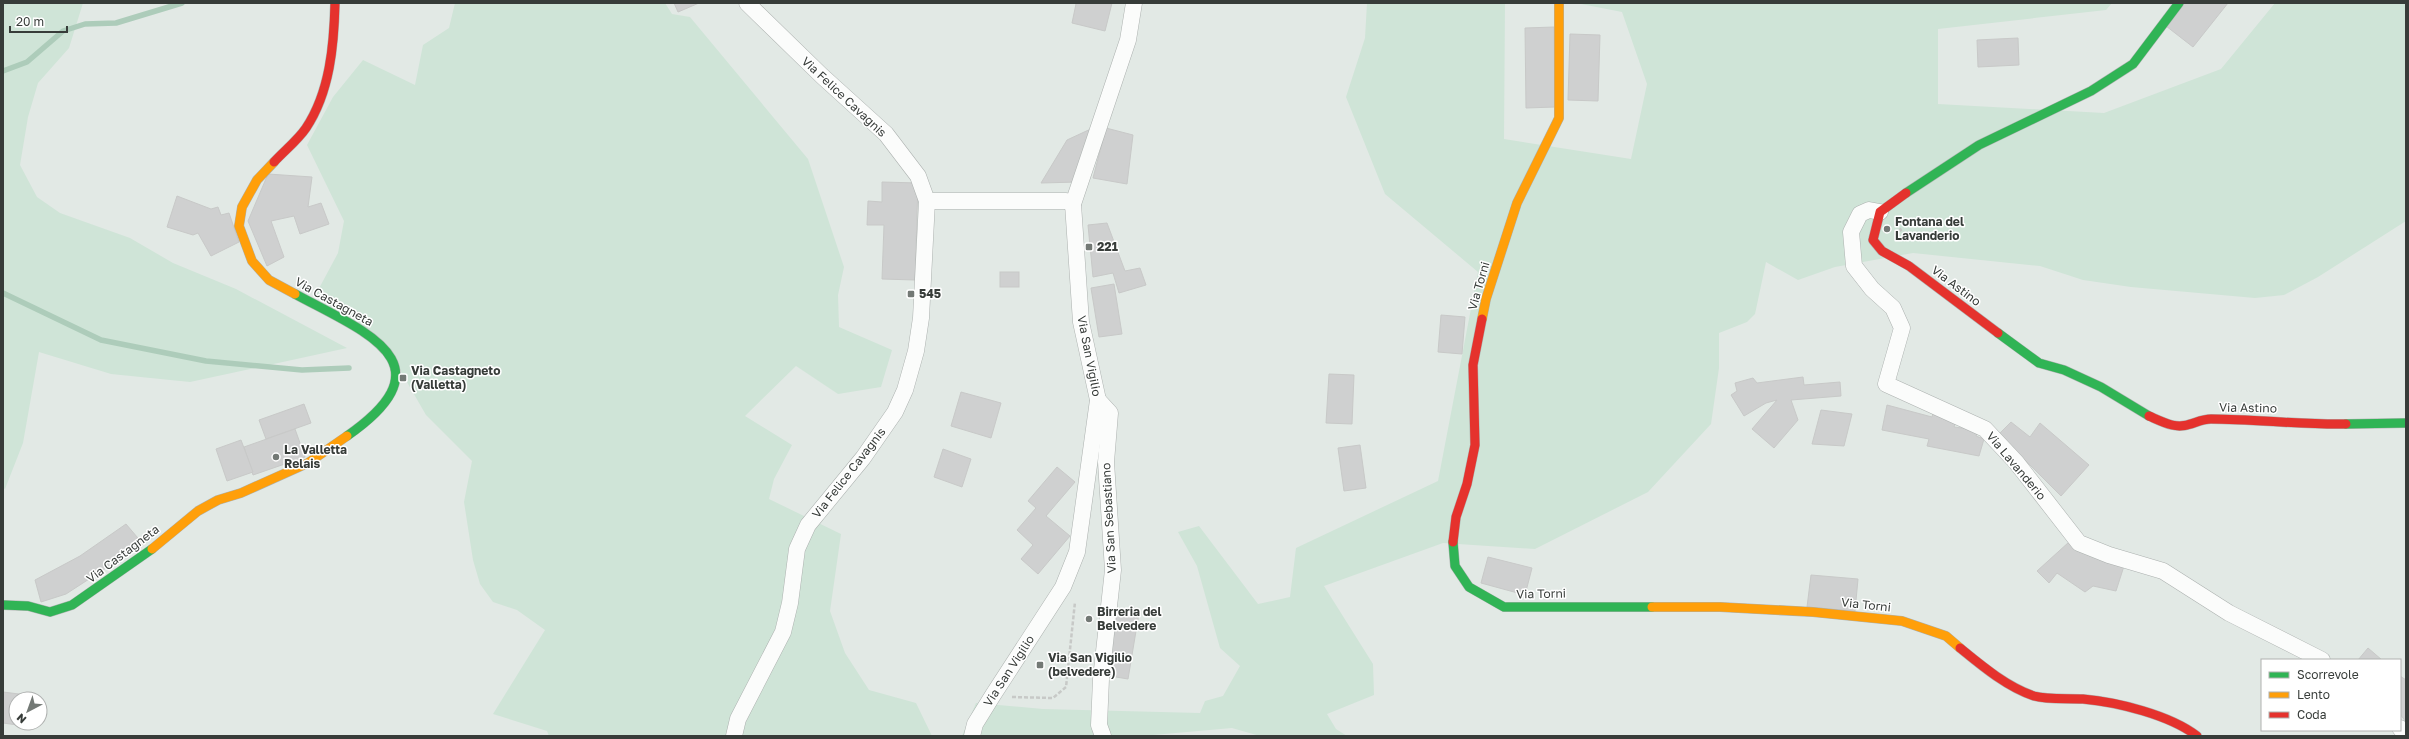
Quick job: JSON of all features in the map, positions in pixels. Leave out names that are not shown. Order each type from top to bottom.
[{"type":"street","name":"Via Castagneta","points":[[3,605],[28,606],[50,612],[72,605],[145,554],[198,511],[218,500],[241,493],[312,460],[351,433],[384,404],[395,386],[397,370],[390,353],[362,330],[269,280],[252,261],[239,226],[242,207],[257,180],[306,128],[321,96],[334,47],[335,3]]},
{"type":"street","name":"Via Felice Cavagnis","points":[[734,736],[738,719],[783,632],[790,603],[797,549],[808,525],[863,458],[895,412],[905,390],[916,351],[921,318],[927,201],[918,176],[886,134],[796,51],[747,3]]},
{"type":"street","name":"Via San Vigilio","points":[[972,736],[975,724],[1063,587],[1077,552],[1098,400],[1081,322],[1073,204],[1128,40],[1134,3]]},
{"type":"street","name":"Via Torni","points":[[1559,3],[1559,118],[1518,203],[1486,299],[1473,365],[1475,445],[1467,484],[1456,517],[1453,542],[1455,566],[1469,587],[1504,606],[1720,607],[1813,612],[1902,621],[1946,636],[1984,667],[2007,682],[2035,696],[2085,699],[2152,713],[2189,730],[2197,736]]},
{"type":"street","points":[[1880,212],[1941,169],[1979,146],[2092,91],[2133,64],[2179,3]]},
{"type":"street","points":[[927,201],[1066,201],[1073,204]]},
{"type":"street","name":"Via Lavanderio","points":[[1880,212],[1870,210],[1860,214],[1851,232],[1854,266],[1872,289],[1893,308],[1902,328],[1886,384],[1985,429],[2016,462],[2079,543],[2108,556],[2163,571],[2228,613],[2320,659]]},
{"type":"street","name":"Via Astino","points":[[1880,212],[1873,240],[1882,251],[1909,266],[2039,363],[2064,370],[2101,387],[2150,416],[2172,425],[2189,426],[2208,419],[2282,421],[2316,425],[2406,422]]},
{"type":"street","name":"Via San Sebastiano","points":[[1098,400],[1110,413],[1106,462],[1113,570],[1101,679],[1100,725],[1104,736]]},
{"type":"path","points":[[993,695],[1027,698],[1053,698],[1066,687],[1075,596]]},
{"type":"green space","points":[[3,3],[83,3],[69,48],[38,83],[28,117],[20,165],[37,197],[60,213],[130,238],[173,263],[236,289],[347,348],[190,382],[111,374],[39,352],[23,443],[5,489],[3,488]]},
{"type":"green space","points":[[455,3],[665,3],[672,14],[690,17],[808,159],[844,267],[838,295],[839,327],[892,350],[881,387],[838,394],[796,366],[745,416],[792,445],[774,479],[769,499],[841,534],[830,611],[845,653],[869,690],[916,703],[932,736],[549,736],[547,731],[493,714],[545,630],[517,610],[493,602],[480,584],[473,560],[464,502],[472,461],[426,415],[400,370],[316,294],[338,253],[344,221],[307,145],[333,97],[363,60],[415,85],[423,45],[449,28]]},
{"type":"green space","points":[[1367,3],[1505,3],[1504,139],[1631,159],[1647,84],[1622,12],[1576,3],[2112,3],[2106,10],[1938,29],[1938,104],[2104,113],[2221,69],[2275,3],[2406,3],[2406,221],[2318,277],[2284,295],[2255,298],[2131,287],[2083,280],[2040,266],[1913,253],[1835,267],[1798,280],[1766,262],[1755,314],[1747,322],[1719,333],[1719,368],[1711,424],[1648,492],[1535,549],[1443,543],[1324,586],[1373,664],[1374,695],[1327,714],[1336,729],[1347,736],[1260,736],[1232,728],[1142,736],[962,736],[976,703],[1043,709],[1200,713],[1205,701],[1223,696],[1240,666],[1220,648],[1197,566],[1178,532],[1199,526],[1258,604],[1290,597],[1296,548],[1438,481],[1478,272],[1385,194],[1346,97],[1365,38]]},
{"type":"building","points":[[674,3],[699,3],[678,12]]},
{"type":"building","points":[[1074,3],[1112,3],[1105,31],[1072,23],[1076,4]]},
{"type":"building","points":[[2184,3],[2228,3],[2193,47],[2166,26]]},
{"type":"building","points":[[1554,27],[1555,107],[1526,108],[1525,28]]},
{"type":"building","points":[[1570,34],[1600,35],[1598,101],[1568,100]]},
{"type":"building","points":[[2018,38],[2019,65],[1978,67],[1977,40]]},
{"type":"building","points":[[1095,127],[1078,182],[1041,183],[1067,140]]},
{"type":"building","points":[[1106,128],[1133,135],[1127,184],[1093,178]]},
{"type":"building","points":[[268,174],[312,177],[308,207],[321,203],[329,224],[300,234],[294,216],[271,221],[284,257],[267,266],[248,221]]},
{"type":"building","points":[[882,182],[918,183],[915,280],[882,279],[884,225],[867,225],[868,201],[882,202]]},
{"type":"building","points":[[177,196],[211,209],[218,207],[221,215],[229,213],[239,242],[211,256],[198,233],[193,235],[167,227]]},
{"type":"building","points":[[1107,223],[1125,271],[1140,268],[1146,285],[1119,293],[1113,273],[1093,277],[1088,225]]},
{"type":"building","points":[[1000,272],[1019,272],[1019,287],[1000,287]]},
{"type":"building","points":[[1114,284],[1122,334],[1099,337],[1091,288]]},
{"type":"building","points":[[1441,315],[1465,317],[1462,354],[1438,352]]},
{"type":"building","points":[[1329,374],[1354,375],[1352,424],[1326,423]]},
{"type":"building","points":[[1803,377],[1804,385],[1840,382],[1841,396],[1791,400],[1798,420],[1774,448],[1752,429],[1777,400],[1766,403],[1744,416],[1731,395],[1737,391],[1735,383],[1753,378],[1757,383]]},
{"type":"building","points":[[961,392],[1001,403],[991,438],[951,426]]},
{"type":"building","points":[[304,404],[311,423],[266,439],[259,420]]},
{"type":"building","points":[[1887,405],[1932,417],[1934,410],[1956,422],[1954,427],[1978,430],[1976,436],[1984,439],[1979,456],[1927,446],[1929,439],[1882,430]]},
{"type":"building","points":[[1821,410],[1852,414],[1844,446],[1812,444]]},
{"type":"building","points":[[2011,422],[2030,437],[2040,423],[2089,465],[2061,496],[1999,434]]},
{"type":"building","points":[[295,429],[305,457],[253,475],[244,447]]},
{"type":"building","points":[[241,440],[253,472],[227,481],[216,449]]},
{"type":"building","points":[[1360,445],[1366,488],[1344,491],[1338,448]]},
{"type":"building","points":[[943,449],[971,459],[962,487],[934,477]]},
{"type":"building","points":[[1057,467],[1075,482],[1046,516],[1070,536],[1038,574],[1021,559],[1033,545],[1017,530],[1036,508],[1028,501]]},
{"type":"building","points":[[126,524],[143,544],[66,594],[41,602],[35,580],[80,556]]},
{"type":"building","points":[[2069,542],[2124,566],[2116,591],[2093,586],[2085,592],[2057,573],[2049,583],[2037,571]]},
{"type":"building","points":[[1488,557],[1532,568],[1525,595],[1481,583]]},
{"type":"building","points":[[1811,575],[1858,579],[1855,611],[1807,607]]},
{"type":"building","points":[[1115,609],[1139,613],[1128,679],[1104,675]]},
{"type":"building","points":[[2368,648],[2381,659],[2359,659]]},
{"type":"building","points":[[2401,677],[2406,680],[2406,722],[2401,715]]},
{"type":"building","points":[[3,692],[8,693],[8,724],[3,723]]},
{"type":"waterway","points":[[3,71],[27,62],[63,31],[85,24],[116,23],[182,3]]},
{"type":"waterway","points":[[3,293],[101,340],[206,361],[302,370],[349,368]]},
{"type":"traffic: fast","points":[[1906,193],[1979,145],[2091,91],[2133,64],[2179,3]]},
{"type":"traffic: fast","points":[[295,294],[370,336],[387,352],[395,369],[393,388],[378,410],[347,436]]},
{"type":"traffic: fast","points":[[1998,333],[2039,363],[2064,370],[2101,387],[2149,416]]},
{"type":"traffic: fast","points":[[2346,424],[2406,423]]},
{"type":"traffic: fast","points":[[1453,542],[1455,566],[1469,587],[1504,607],[1652,607]]},
{"type":"traffic: fast","points":[[3,605],[28,606],[50,612],[72,605],[152,549]]},
{"type":"traffic: slow","points":[[1482,319],[1486,299],[1517,203],[1559,118],[1559,3]]},
{"type":"traffic: slow","points":[[274,162],[257,180],[242,207],[239,226],[252,261],[269,280],[295,294]]},
{"type":"traffic: slow","points":[[152,549],[198,511],[218,500],[241,493],[308,463],[347,436]]},
{"type":"traffic: slow","points":[[1652,607],[1720,607],[1813,612],[1902,621],[1946,636],[1960,648]]},
{"type":"traffic: jam","points":[[274,162],[306,128],[321,99],[332,52],[335,3]]},
{"type":"traffic: jam","points":[[1906,193],[1880,212],[1873,240],[1882,251],[1909,266],[1998,333]]},
{"type":"traffic: jam","points":[[1453,542],[1456,517],[1467,484],[1475,445],[1473,365],[1482,319]]},
{"type":"traffic: jam","points":[[2149,416],[2178,426],[2188,425],[2206,419],[2312,424],[2346,424]]},
{"type":"traffic: jam","points":[[1960,648],[2005,682],[2034,696],[2083,699],[2127,706],[2173,722],[2197,736]]},
{"type":"place","name":"Fontana del Lavanderio","points":[[1887,229]]},
{"type":"place","name":"221","points":[[1089,247]]},
{"type":"place","name":"545","points":[[911,294]]},
{"type":"place","name":"Via Castagneto (Valletta)","points":[[403,378]]},
{"type":"place","name":"La Valletta Relais","points":[[276,457]]},
{"type":"place","name":"Birreria del Belvedere","points":[[1089,619]]},
{"type":"place","name":"Via San Vigilio (belvedere)","points":[[1040,665]]}]
